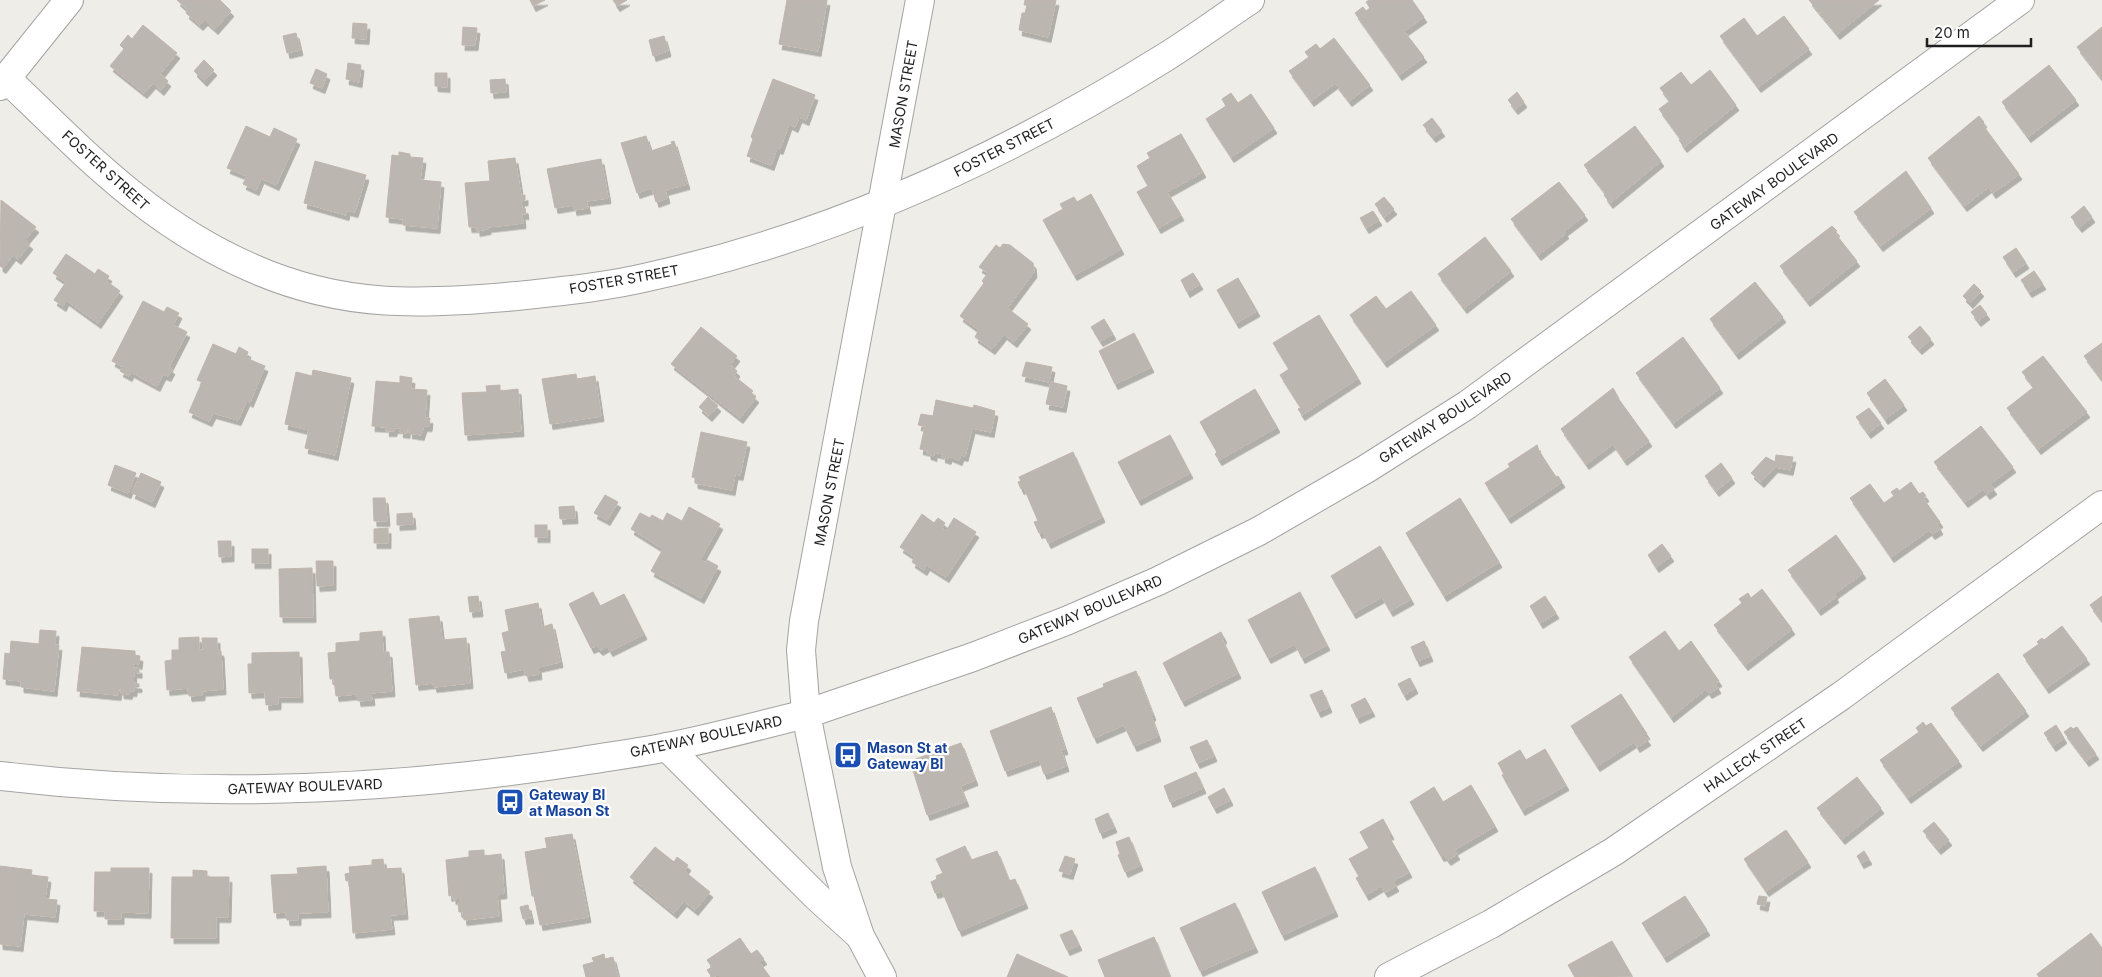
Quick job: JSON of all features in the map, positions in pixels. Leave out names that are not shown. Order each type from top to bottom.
[{"type":"street","points":[[3,82],[69,0]]},
{"type":"street","name":"MASON STREET","points":[[882,977],[860,936],[837,867],[806,714],[801,650],[804,621],[920,0]]},
{"type":"street","name":"FOSTER STREET","points":[[3,82],[112,180],[181,232],[251,268],[303,286],[349,298],[396,303],[461,301],[542,293],[645,278],[775,243],[834,223],[944,177],[1052,123],[1164,58],[1250,0]]},
{"type":"street","name":"GATEWAY BOULEVARD","points":[[0,776],[82,784],[190,790],[277,789],[394,783],[517,771],[667,747],[806,714],[973,658],[1066,621],[1158,581],[1259,531],[1358,474],[1467,406],[2020,0]]},
{"type":"street","name":"HALLECK STREET","points":[[1389,977],[1491,924],[1613,852],[1841,696],[2102,505]]},
{"type":"street","points":[[667,747],[817,897],[860,936]]},
{"type":"building","points":[[177,0],[220,0],[231,11],[215,29],[205,20],[200,25],[186,13],[188,10]]},
{"type":"building","points":[[530,0],[545,0],[533,6]]},
{"type":"building","points":[[613,0],[627,0],[617,6]]},
{"type":"building","points":[[787,0],[827,0],[818,51],[779,44]]},
{"type":"building","points":[[1025,0],[1056,0],[1048,37],[1019,30],[1022,13],[1025,13],[1027,5],[1024,5]]},
{"type":"building","points":[[1369,0],[1412,0],[1424,17],[1404,31],[1424,57],[1399,75],[1355,13],[1363,7],[1366,11],[1370,8],[1366,2]]},
{"type":"building","points":[[1809,0],[1879,0],[1837,34]]},
{"type":"building","points":[[1784,16],[1809,49],[1758,87],[1720,36],[1744,18],[1757,36]]},
{"type":"building","points":[[353,23],[367,24],[366,39],[352,38]]},
{"type":"building","points":[[143,25],[177,53],[160,74],[168,81],[161,90],[153,83],[144,93],[110,66],[124,49],[120,45],[128,35],[132,39]]},
{"type":"building","points":[[463,27],[477,28],[475,45],[462,45]]},
{"type":"building","points":[[2102,27],[2102,79],[2077,47]]},
{"type":"building","points":[[296,33],[300,50],[287,53],[283,36]]},
{"type":"building","points":[[664,36],[668,51],[653,56],[649,40]]},
{"type":"building","points":[[1334,38],[1370,85],[1349,101],[1335,83],[1311,101],[1289,71],[1309,57],[1305,52],[1316,44],[1320,49]]},
{"type":"building","points":[[204,60],[214,70],[204,81],[194,71]]},
{"type":"building","points":[[348,63],[361,65],[359,82],[346,79]]},
{"type":"building","points":[[2049,65],[2076,100],[2028,137],[2002,102]]},
{"type":"building","points":[[316,69],[327,74],[322,88],[310,83]]},
{"type":"building","points":[[1710,70],[1736,105],[1684,147],[1679,140],[1681,139],[1659,109],[1670,101],[1660,88],[1681,72],[1691,85]]},
{"type":"building","points":[[435,73],[447,73],[447,87],[435,86]]},
{"type":"building","points":[[505,79],[506,92],[491,93],[490,80]]},
{"type":"building","points":[[773,79],[815,95],[806,120],[799,117],[795,127],[789,124],[780,149],[777,148],[771,165],[747,156],[753,139],[751,137]]},
{"type":"building","points":[[1517,92],[1524,102],[1515,109],[1508,100]]},
{"type":"building","points":[[1231,93],[1238,103],[1251,94],[1274,128],[1231,157],[1206,119],[1226,106],[1222,99]]},
{"type":"building","points":[[1979,116],[1984,122],[1982,124],[2019,174],[1993,193],[1989,187],[1964,206],[1928,158]]},
{"type":"building","points":[[1432,118],[1442,131],[1433,137],[1423,125]]},
{"type":"building","points":[[246,126],[270,137],[274,128],[297,139],[276,185],[261,178],[256,190],[243,184],[247,176],[227,168]]},
{"type":"building","points":[[1635,126],[1661,161],[1610,203],[1604,195],[1606,194],[1584,165]]},
{"type":"building","points":[[1181,134],[1203,172],[1167,192],[1181,215],[1158,228],[1137,192],[1148,186],[1137,166],[1150,158],[1147,153]]},
{"type":"building","points":[[646,136],[651,151],[672,144],[671,142],[674,141],[687,184],[665,190],[667,198],[656,202],[652,188],[637,193],[621,143]]},
{"type":"building","points":[[399,152],[410,154],[410,157],[423,158],[420,180],[441,182],[437,228],[403,225],[403,219],[386,217],[392,155],[399,156]]},
{"type":"building","points":[[515,158],[521,196],[525,195],[525,200],[521,201],[522,209],[525,208],[526,214],[522,214],[523,223],[488,227],[488,229],[477,231],[477,227],[469,227],[465,183],[490,181],[488,161]]},
{"type":"building","points":[[601,159],[608,198],[586,201],[588,208],[574,210],[573,205],[555,208],[547,169]]},
{"type":"building","points":[[315,161],[366,175],[355,212],[347,210],[346,215],[304,203]]},
{"type":"building","points":[[1906,171],[1931,208],[1880,246],[1854,212]]},
{"type":"building","points":[[1559,182],[1585,215],[1538,255],[1511,219]]},
{"type":"building","points":[[1091,194],[1121,249],[1074,275],[1043,220],[1063,209],[1060,204],[1074,197],[1077,202]]},
{"type":"building","points":[[1384,197],[1394,209],[1384,217],[1375,204]]},
{"type":"building","points":[[1,200],[36,227],[25,240],[30,244],[18,259],[13,255],[3,268],[0,266]]},
{"type":"building","points":[[2084,206],[2092,217],[2079,227],[2071,217]]},
{"type":"building","points":[[1373,211],[1379,220],[1366,228],[1360,218]]},
{"type":"building","points":[[1832,226],[1837,231],[1834,232],[1857,261],[1807,301],[1780,266]]},
{"type":"building","points":[[1485,237],[1511,271],[1464,308],[1438,274]]},
{"type":"building","points":[[1003,244],[1010,245],[1033,263],[1034,272],[1007,308],[1028,324],[1014,342],[1004,334],[992,349],[975,337],[979,330],[960,316],[984,283],[982,281],[988,273],[979,267],[996,245],[1000,248]]},
{"type":"building","points":[[2016,248],[2026,263],[2013,272],[2003,257]]},
{"type":"building","points":[[66,254],[95,274],[98,269],[109,276],[106,281],[120,291],[98,323],[66,300],[63,306],[54,300],[66,282],[53,273]]},
{"type":"building","points":[[2034,271],[2043,284],[2029,292],[2021,280]]},
{"type":"building","points":[[1193,273],[1200,284],[1187,292],[1181,280]]},
{"type":"building","points":[[1238,278],[1257,311],[1236,323],[1217,290]]},
{"type":"building","points":[[1755,282],[1783,317],[1736,354],[1710,319]]},
{"type":"building","points":[[1974,284],[1981,291],[1970,303],[1963,296]]},
{"type":"building","points":[[1411,291],[1436,325],[1384,362],[1350,315],[1376,296],[1386,309]]},
{"type":"building","points":[[143,301],[164,312],[167,307],[179,313],[173,325],[187,332],[169,367],[172,369],[168,376],[163,374],[157,386],[131,372],[129,376],[120,371],[123,367],[112,361]]},
{"type":"building","points":[[1980,305],[1987,314],[1978,321],[1971,312]]},
{"type":"building","points":[[1319,315],[1358,378],[1302,415],[1298,409],[1301,408],[1280,375],[1289,369],[1273,343]]},
{"type":"building","points":[[1104,319],[1113,334],[1100,341],[1091,327]]},
{"type":"building","points":[[1920,326],[1931,339],[1919,349],[1908,337]]},
{"type":"building","points":[[701,327],[737,356],[730,365],[737,371],[734,376],[753,391],[751,393],[756,397],[740,418],[671,364]]},
{"type":"building","points":[[1134,333],[1151,367],[1115,384],[1099,351]]},
{"type":"building","points":[[1683,337],[1720,388],[1673,423],[1636,373]]},
{"type":"building","points":[[2102,343],[2102,380],[2084,356]]},
{"type":"building","points":[[213,344],[236,354],[239,347],[248,352],[246,358],[265,366],[250,402],[247,400],[238,420],[213,413],[209,421],[189,412],[202,382],[197,380]]},
{"type":"building","points":[[2043,356],[2087,412],[2038,449],[2007,408],[2034,387],[2022,372]]},
{"type":"building","points":[[1026,362],[1052,367],[1049,382],[1022,376]]},
{"type":"building","points":[[313,370],[351,378],[335,455],[305,448],[309,430],[285,424],[296,372],[312,376]]},
{"type":"building","points":[[576,374],[577,379],[595,376],[601,416],[550,424],[542,379]]},
{"type":"building","points":[[400,376],[412,378],[411,389],[427,390],[425,418],[430,418],[429,426],[424,426],[421,435],[409,433],[410,429],[407,429],[407,433],[400,432],[401,428],[394,428],[394,431],[386,431],[387,427],[372,426],[376,381],[400,383]]},
{"type":"building","points":[[1885,379],[1904,405],[1885,419],[1867,393]]},
{"type":"building","points":[[1051,382],[1067,386],[1063,407],[1046,404]]},
{"type":"building","points":[[500,385],[500,391],[518,389],[521,431],[465,435],[462,393],[487,392],[486,386]]},
{"type":"building","points":[[1613,388],[1615,394],[1649,441],[1624,460],[1613,444],[1586,464],[1561,429]]},
{"type":"building","points":[[1255,389],[1277,427],[1219,460],[1215,454],[1217,452],[1200,422]]},
{"type":"building","points":[[708,397],[718,406],[709,416],[699,407]]},
{"type":"building","points":[[936,400],[973,408],[974,405],[995,411],[991,432],[972,428],[965,456],[961,455],[959,460],[949,456],[948,459],[942,457],[943,454],[934,452],[934,456],[928,454],[928,451],[920,449],[925,426],[918,425],[921,414],[933,416]]},
{"type":"building","points":[[1869,408],[1881,423],[1868,433],[1856,417]]},
{"type":"building","points":[[1981,426],[2013,467],[1990,484],[1994,489],[1987,494],[1983,489],[1965,502],[1934,462]]},
{"type":"building","points":[[701,432],[747,442],[740,475],[735,474],[732,490],[695,483],[695,478],[692,477]]},
{"type":"building","points":[[1170,435],[1190,473],[1138,500],[1118,462]]},
{"type":"building","points":[[1537,445],[1556,477],[1558,476],[1562,482],[1508,518],[1485,483],[1510,467],[1508,464]]},
{"type":"building","points":[[1073,452],[1102,517],[1048,543],[1043,532],[1039,533],[1034,522],[1038,521],[1024,488],[1021,489],[1018,482],[1021,481],[1019,477]]},
{"type":"building","points":[[1776,455],[1793,457],[1790,470],[1775,467],[1761,482],[1751,473],[1766,457],[1775,462]]},
{"type":"building","points":[[1721,463],[1732,478],[1716,491],[1705,476]]},
{"type":"building","points":[[115,465],[136,473],[128,493],[108,485]]},
{"type":"building","points":[[141,473],[161,482],[152,502],[132,493]]},
{"type":"building","points":[[1911,482],[1919,494],[1923,492],[1926,496],[1923,498],[1940,522],[1937,524],[1940,529],[1932,534],[1929,530],[1891,557],[1850,498],[1870,484],[1884,503],[1894,496],[1891,492],[1897,488],[1899,491]]},
{"type":"building","points":[[605,495],[618,502],[607,520],[594,513]]},
{"type":"building","points":[[373,498],[385,498],[387,521],[374,521]]},
{"type":"building","points":[[1460,498],[1499,562],[1444,596],[1406,533]]},
{"type":"building","points":[[574,506],[575,518],[560,519],[559,507]]},
{"type":"building","points":[[689,507],[720,524],[700,560],[706,563],[707,560],[718,566],[701,598],[651,571],[663,549],[631,529],[640,513],[650,518],[652,515],[663,521],[667,513],[682,521]]},
{"type":"building","points":[[412,513],[413,524],[397,525],[397,514]]},
{"type":"building","points":[[922,514],[934,523],[938,518],[945,523],[942,528],[946,531],[954,518],[976,532],[946,577],[927,565],[924,570],[912,562],[915,557],[900,547]]},
{"type":"building","points":[[535,525],[547,525],[547,537],[535,537]]},
{"type":"building","points":[[388,528],[388,543],[374,543],[374,529]]},
{"type":"building","points":[[1836,535],[1863,573],[1834,594],[1836,597],[1818,610],[1788,570]]},
{"type":"building","points":[[218,541],[231,541],[231,556],[219,557]]},
{"type":"building","points":[[1662,544],[1671,556],[1656,567],[1648,555]]},
{"type":"building","points":[[1380,546],[1411,599],[1390,611],[1382,597],[1353,613],[1331,576]]},
{"type":"building","points":[[252,549],[268,549],[268,563],[252,563]]},
{"type":"building","points":[[316,561],[333,561],[333,585],[317,586]]},
{"type":"building","points":[[312,568],[313,617],[280,617],[279,569]]},
{"type":"building","points":[[1762,589],[1792,629],[1745,665],[1714,625],[1742,603],[1739,599],[1748,593],[1751,598]]},
{"type":"building","points":[[593,592],[600,606],[624,594],[644,634],[610,651],[607,646],[600,650],[596,646],[591,648],[569,604]]},
{"type":"building","points":[[1300,592],[1327,645],[1302,658],[1295,644],[1268,658],[1248,620]]},
{"type":"building","points":[[478,596],[480,611],[470,612],[468,597]]},
{"type":"building","points":[[1545,596],[1556,613],[1540,623],[1530,606]]},
{"type":"building","points":[[2102,596],[2102,621],[2090,605]]},
{"type":"building","points":[[538,603],[542,627],[552,624],[560,662],[538,667],[539,674],[526,676],[524,669],[505,673],[501,652],[506,651],[502,633],[509,631],[505,610]]},
{"type":"building","points":[[439,616],[442,640],[466,638],[470,683],[434,687],[433,683],[416,685],[409,619]]},
{"type":"building","points":[[2062,626],[2087,659],[2046,688],[2023,655],[2039,644],[2037,642],[2042,638],[2044,640]]},
{"type":"building","points":[[40,630],[56,631],[55,645],[59,645],[54,691],[21,687],[21,681],[3,679],[5,653],[10,654],[11,641],[39,644]]},
{"type":"building","points":[[382,631],[383,652],[389,652],[392,691],[371,693],[372,700],[358,701],[357,694],[336,696],[334,679],[330,679],[328,653],[336,652],[336,643],[360,641],[360,633]]},
{"type":"building","points":[[1665,631],[1679,651],[1691,641],[1719,681],[1715,683],[1718,688],[1709,693],[1706,689],[1671,717],[1629,657]]},
{"type":"building","points":[[1221,632],[1224,638],[1222,639],[1238,673],[1182,701],[1163,663]]},
{"type":"building","points":[[199,637],[199,650],[203,650],[202,638],[217,638],[217,650],[221,651],[223,689],[202,691],[202,695],[189,696],[188,688],[167,690],[165,661],[172,660],[172,650],[179,650],[179,638]]},
{"type":"building","points":[[1424,641],[1430,656],[1417,661],[1411,647]]},
{"type":"building","points":[[82,647],[135,651],[135,655],[140,656],[139,664],[134,663],[133,668],[139,668],[139,673],[134,672],[133,683],[139,684],[139,687],[134,687],[134,691],[130,691],[129,694],[121,693],[121,689],[119,689],[118,695],[77,691]]},
{"type":"building","points":[[299,652],[300,697],[278,697],[278,704],[266,705],[265,692],[249,693],[248,664],[252,664],[252,653]]},
{"type":"building","points":[[1136,671],[1153,715],[1151,716],[1158,736],[1134,746],[1124,725],[1094,738],[1077,698],[1104,687],[1103,684]]},
{"type":"building","points":[[1998,673],[2026,711],[1980,746],[1951,708]]},
{"type":"building","points":[[1410,678],[1415,688],[1404,695],[1398,684]]},
{"type":"building","points":[[1322,690],[1329,707],[1318,712],[1310,695]]},
{"type":"building","points":[[1621,694],[1647,734],[1644,735],[1648,740],[1637,747],[1634,742],[1597,766],[1571,726]]},
{"type":"building","points":[[1365,698],[1372,711],[1357,718],[1351,705]]},
{"type":"building","points":[[1051,707],[1065,749],[1061,750],[1066,766],[1044,774],[1039,759],[1005,771],[990,731]]},
{"type":"building","points":[[1923,722],[1926,726],[1931,723],[1959,761],[1908,798],[1880,760],[1919,732],[1916,728]]},
{"type":"building","points":[[2056,725],[2064,738],[2053,746],[2044,733]]},
{"type":"building","points":[[2071,727],[2073,729],[2077,727],[2096,754],[2086,761],[2064,732]]},
{"type":"building","points":[[1207,740],[1214,756],[1197,763],[1190,747]]},
{"type":"building","points":[[961,743],[975,780],[960,786],[966,801],[927,815],[910,761]]},
{"type":"building","points":[[1545,749],[1566,785],[1522,810],[1502,775],[1504,774],[1498,763],[1520,750],[1526,760]]},
{"type":"building","points":[[1196,772],[1203,788],[1170,802],[1164,786]]},
{"type":"building","points":[[1857,777],[1881,808],[1842,839],[1817,808]]},
{"type":"building","points":[[1471,785],[1495,826],[1454,850],[1457,854],[1448,860],[1444,855],[1441,856],[1410,802],[1434,787],[1443,802]]},
{"type":"building","points":[[1224,788],[1230,800],[1214,808],[1208,797]]},
{"type":"building","points":[[1108,813],[1114,827],[1100,833],[1095,819]]},
{"type":"building","points":[[1383,819],[1391,834],[1388,835],[1409,872],[1393,881],[1396,886],[1385,892],[1381,886],[1366,895],[1356,878],[1359,876],[1349,859],[1369,848],[1360,832]]},
{"type":"building","points":[[1934,822],[1949,840],[1938,849],[1923,831]]},
{"type":"building","points":[[1786,830],[1808,862],[1766,891],[1744,859]]},
{"type":"building","points":[[572,834],[588,917],[540,925],[534,896],[532,896],[525,852],[547,848],[545,838]]},
{"type":"building","points":[[1129,837],[1140,865],[1125,872],[1118,855],[1120,854],[1116,842]]},
{"type":"building","points":[[965,846],[971,860],[997,851],[1009,881],[1015,879],[1025,903],[959,931],[942,891],[935,893],[931,882],[937,879],[936,876],[943,873],[936,859]]},
{"type":"building","points":[[655,847],[674,862],[677,857],[688,865],[684,871],[710,892],[695,910],[684,901],[674,913],[630,877]]},
{"type":"building","points":[[484,850],[484,856],[501,854],[504,893],[497,894],[499,916],[464,920],[463,912],[459,912],[458,903],[461,902],[461,898],[453,899],[453,895],[449,896],[446,860],[469,857],[469,851]]},
{"type":"building","points":[[1864,851],[1869,859],[1861,863],[1857,856]]},
{"type":"building","points":[[1065,856],[1075,859],[1070,874],[1059,871]]},
{"type":"building","points":[[383,859],[384,869],[401,868],[405,914],[390,915],[392,929],[353,933],[349,880],[346,881],[345,874],[350,873],[349,867],[372,865],[372,860]]},
{"type":"building","points":[[0,866],[32,870],[31,875],[48,877],[45,899],[57,900],[55,917],[24,914],[20,946],[0,944]]},
{"type":"building","points":[[326,866],[328,912],[298,913],[298,920],[287,920],[286,912],[274,913],[271,875],[298,874],[297,868]]},
{"type":"building","points":[[1315,867],[1335,911],[1282,935],[1262,892]]},
{"type":"building","points":[[111,868],[149,868],[148,913],[121,912],[121,919],[105,919],[105,911],[94,911],[95,872],[111,872]]},
{"type":"building","points":[[193,870],[207,871],[207,877],[229,877],[228,917],[216,917],[216,938],[171,938],[172,877],[193,877]]},
{"type":"building","points":[[1685,896],[1707,930],[1664,957],[1642,923]]},
{"type":"building","points":[[1759,896],[1767,897],[1765,906],[1757,904]]},
{"type":"building","points":[[1235,903],[1255,947],[1200,971],[1180,928]]},
{"type":"building","points":[[528,905],[531,918],[523,919],[520,907]]},
{"type":"building","points":[[1072,930],[1079,945],[1067,950],[1060,935]]},
{"type":"building","points":[[2091,933],[2102,948],[2102,977],[2039,977],[2037,974]]},
{"type":"building","points":[[1154,937],[1170,977],[1105,977],[1098,960]]},
{"type":"building","points":[[740,938],[751,954],[757,950],[764,959],[759,962],[770,977],[720,977],[718,975],[712,977],[707,970],[712,967],[707,960]]},
{"type":"building","points":[[1612,941],[1632,976],[1575,977],[1568,965]]},
{"type":"building","points":[[604,954],[605,959],[613,957],[618,977],[586,977],[583,965],[594,962],[592,958]]},
{"type":"building","points":[[1017,954],[1068,977],[1007,977]]},
{"type":"place","name":"Mason St at Gateway Bl","points":[[848,755]]},
{"type":"place","name":"Gateway Bl at Mason St","points":[[510,802]]}]
